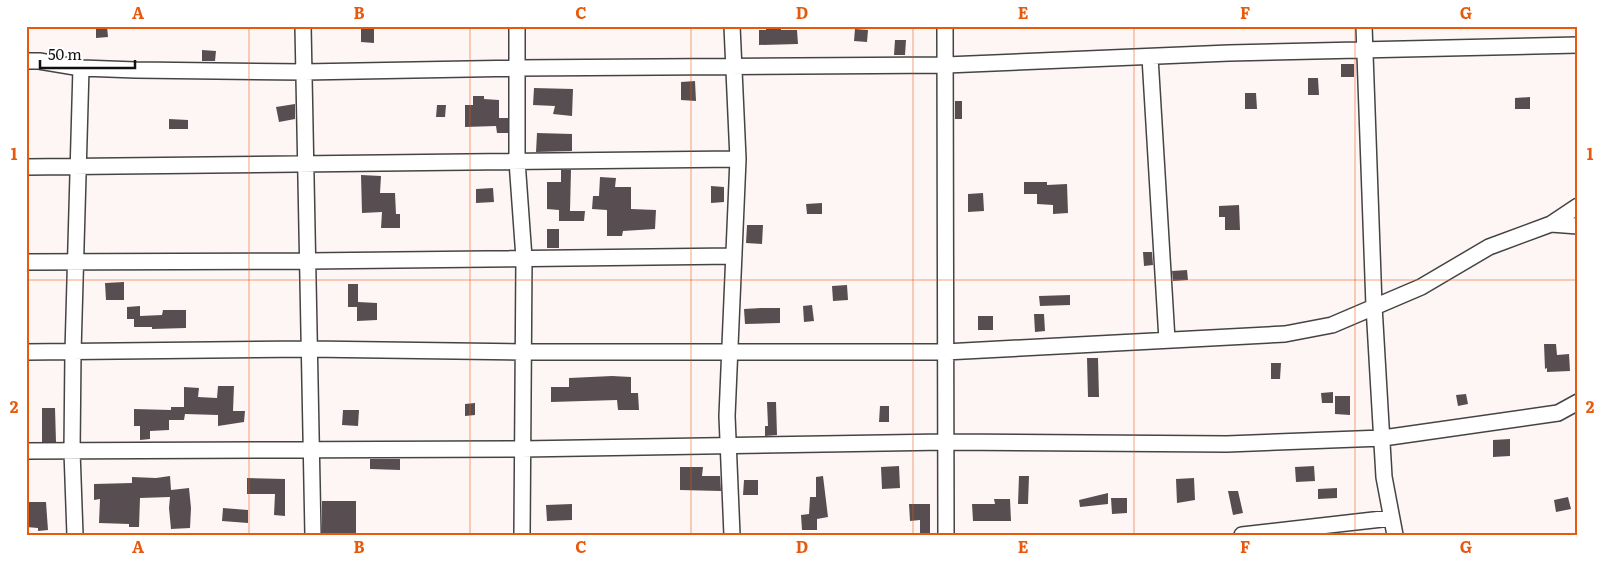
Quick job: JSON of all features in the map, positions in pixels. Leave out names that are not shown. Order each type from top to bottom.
[{"type":"street","points":[[303,26],[313,535]]},
{"type":"street","points":[[517,26],[517,161],[524,258],[522,535]]},
{"type":"street","points":[[732,26],[738,159],[727,447],[732,535]]},
{"type":"street","points":[[945,26],[946,535]]},
{"type":"street","points":[[1364,26],[1374,306],[1384,477],[1395,535]]},
{"type":"street","points":[[26,61],[81,68],[304,72],[517,68],[946,65],[1150,57],[1578,45]]},
{"type":"street","points":[[1150,57],[1167,340]]},
{"type":"street","points":[[75,535],[72,451],[73,352],[81,68]]},
{"type":"street","points":[[26,167],[738,159]]},
{"type":"street","points":[[26,352],[309,349],[523,352],[945,352],[1285,334],[1332,325],[1421,288],[1489,247],[1551,224],[1578,206]]},
{"type":"street","points":[[1551,224],[1578,226]]},
{"type":"street","points":[[26,262],[734,256]]},
{"type":"street","points":[[26,451],[311,451],[727,447],[945,442],[1227,444],[1382,438],[1558,413],[1578,402]]},
{"type":"street","points":[[1242,535],[1391,518]]},
{"type":"building","points":[[107,26],[108,37],[96,38],[96,27]]},
{"type":"building","points":[[766,26],[781,26],[781,30],[797,30],[798,44],[759,45],[759,30],[766,30]]},
{"type":"building","points":[[361,29],[374,29],[374,43],[361,42]]},
{"type":"building","points":[[855,29],[868,30],[867,42],[854,41]]},
{"type":"building","points":[[895,40],[906,40],[905,55],[894,55]]},
{"type":"building","points":[[202,50],[216,51],[215,61],[202,61]]},
{"type":"building","points":[[1341,64],[1354,64],[1354,77],[1341,77]]},
{"type":"building","points":[[1308,78],[1318,78],[1319,95],[1308,95]]},
{"type":"building","points":[[695,81],[696,101],[681,100],[681,82]]},
{"type":"building","points":[[534,88],[573,89],[572,116],[553,114],[555,106],[533,105]]},
{"type":"building","points":[[1245,93],[1256,93],[1257,109],[1245,109]]},
{"type":"building","points":[[473,96],[484,96],[484,99],[499,100],[499,118],[508,118],[508,133],[497,133],[496,126],[465,127],[465,105],[473,105]]},
{"type":"building","points":[[1530,97],[1530,109],[1515,109],[1515,98]]},
{"type":"building","points":[[955,101],[962,101],[962,119],[955,119]]},
{"type":"building","points":[[295,104],[295,119],[279,122],[276,107]]},
{"type":"building","points":[[437,105],[446,105],[445,117],[436,117]]},
{"type":"building","points":[[169,119],[188,120],[188,129],[169,129]]},
{"type":"building","points":[[537,133],[572,134],[572,151],[536,152]]},
{"type":"building","points":[[561,170],[571,170],[570,211],[585,211],[584,221],[559,221],[559,210],[547,209],[547,182],[561,182]]},
{"type":"building","points":[[361,175],[381,176],[380,193],[395,193],[396,214],[400,214],[400,228],[381,228],[382,212],[362,213]]},
{"type":"building","points":[[600,177],[616,178],[615,187],[631,187],[631,209],[656,210],[655,229],[623,231],[622,236],[607,236],[607,210],[592,209],[593,196],[599,196]]},
{"type":"building","points":[[1024,182],[1047,182],[1047,185],[1067,184],[1068,213],[1053,214],[1053,205],[1037,204],[1037,194],[1024,194]]},
{"type":"building","points":[[711,186],[724,187],[724,202],[711,203]]},
{"type":"building","points":[[493,188],[494,202],[476,203],[476,189]]},
{"type":"building","points":[[983,193],[984,211],[968,212],[968,194]]},
{"type":"building","points":[[822,203],[822,214],[807,214],[806,204]]},
{"type":"building","points":[[1239,205],[1240,230],[1225,230],[1225,217],[1219,217],[1219,206]]},
{"type":"building","points":[[747,225],[763,225],[762,244],[746,243]]},
{"type":"building","points":[[547,229],[559,229],[559,248],[547,248]]},
{"type":"building","points":[[1143,252],[1152,252],[1153,265],[1144,266]]},
{"type":"building","points":[[1187,270],[1188,280],[1173,281],[1172,271]]},
{"type":"building","points":[[124,282],[124,300],[106,300],[105,283]]},
{"type":"building","points":[[348,284],[358,284],[358,302],[377,303],[377,320],[357,321],[357,307],[348,307]]},
{"type":"building","points":[[847,285],[848,300],[833,301],[832,286]]},
{"type":"building","points":[[1070,295],[1070,305],[1040,306],[1039,296]]},
{"type":"building","points":[[812,305],[814,321],[804,322],[803,306]]},
{"type":"building","points":[[140,306],[140,316],[162,315],[163,310],[186,310],[186,328],[152,329],[152,327],[134,327],[134,319],[127,319],[127,307]]},
{"type":"building","points":[[780,308],[780,323],[745,324],[744,309]]},
{"type":"building","points":[[1034,314],[1044,314],[1045,331],[1035,332]]},
{"type":"building","points":[[978,316],[993,316],[993,330],[978,330]]},
{"type":"building","points":[[1544,344],[1556,344],[1557,355],[1569,354],[1570,371],[1547,372],[1547,368],[1545,369]]},
{"type":"building","points":[[1087,358],[1098,358],[1099,397],[1088,397]]},
{"type":"building","points":[[1271,363],[1281,363],[1280,379],[1271,379]]},
{"type":"building","points":[[631,377],[631,393],[638,393],[639,410],[618,410],[617,400],[551,402],[551,387],[569,387],[569,378]]},
{"type":"building","points":[[218,386],[234,386],[233,411],[245,411],[244,422],[218,426],[218,415],[185,414],[184,420],[169,420],[169,430],[150,431],[150,439],[140,440],[140,426],[134,426],[134,409],[171,410],[171,407],[184,407],[184,387],[199,388],[198,397],[217,398]]},
{"type":"building","points":[[1333,392],[1333,403],[1322,403],[1321,393]]},
{"type":"building","points":[[1466,394],[1468,404],[1458,406],[1456,395]]},
{"type":"building","points":[[1335,396],[1350,396],[1350,415],[1335,414]]},
{"type":"building","points":[[767,402],[776,402],[777,435],[765,436],[765,426],[768,426]]},
{"type":"building","points":[[475,403],[475,415],[465,416],[465,404]]},
{"type":"building","points":[[880,406],[889,406],[889,422],[879,422]]},
{"type":"building","points":[[42,408],[55,408],[56,442],[42,442]]},
{"type":"building","points":[[343,410],[359,410],[358,426],[342,425]]},
{"type":"building","points":[[1510,439],[1510,456],[1493,457],[1493,440]]},
{"type":"building","points":[[370,459],[400,459],[400,470],[370,469]]},
{"type":"building","points":[[899,466],[900,488],[882,489],[881,467]]},
{"type":"building","points":[[1314,466],[1315,481],[1296,482],[1295,467]]},
{"type":"building","points":[[680,467],[703,467],[702,476],[720,476],[721,491],[680,490]]},
{"type":"building","points":[[170,476],[171,490],[189,488],[190,528],[171,529],[170,497],[140,498],[139,527],[129,527],[129,524],[99,523],[100,499],[94,500],[94,484],[132,483],[132,477],[156,478]]},
{"type":"building","points":[[823,476],[828,517],[817,519],[817,530],[802,530],[801,515],[809,514],[810,497],[816,497],[816,477]]},
{"type":"building","points":[[1019,476],[1029,476],[1028,504],[1018,504]]},
{"type":"building","points":[[247,478],[285,479],[285,516],[274,515],[275,494],[247,494]]},
{"type":"building","points":[[1194,478],[1195,500],[1177,503],[1176,479]]},
{"type":"building","points":[[744,480],[758,480],[758,495],[743,495]]},
{"type":"building","points":[[1337,488],[1337,498],[1318,499],[1318,489]]},
{"type":"building","points":[[1228,491],[1238,491],[1243,513],[1233,515]]},
{"type":"building","points":[[1108,493],[1108,504],[1080,507],[1079,500]]},
{"type":"building","points":[[1568,497],[1571,509],[1556,512],[1554,500]]},
{"type":"building","points":[[1111,498],[1127,498],[1127,513],[1112,514]]},
{"type":"building","points":[[994,499],[1010,499],[1011,521],[973,521],[972,504],[995,504]]},
{"type":"building","points":[[322,501],[356,501],[356,535],[322,535]]},
{"type":"building","points":[[26,502],[46,502],[48,530],[38,531],[38,528],[26,527]]},
{"type":"building","points":[[572,504],[572,520],[547,521],[546,505]]},
{"type":"building","points":[[909,504],[930,504],[930,533],[920,533],[920,520],[910,521]]},
{"type":"building","points":[[223,508],[248,510],[248,523],[222,521]]}]
